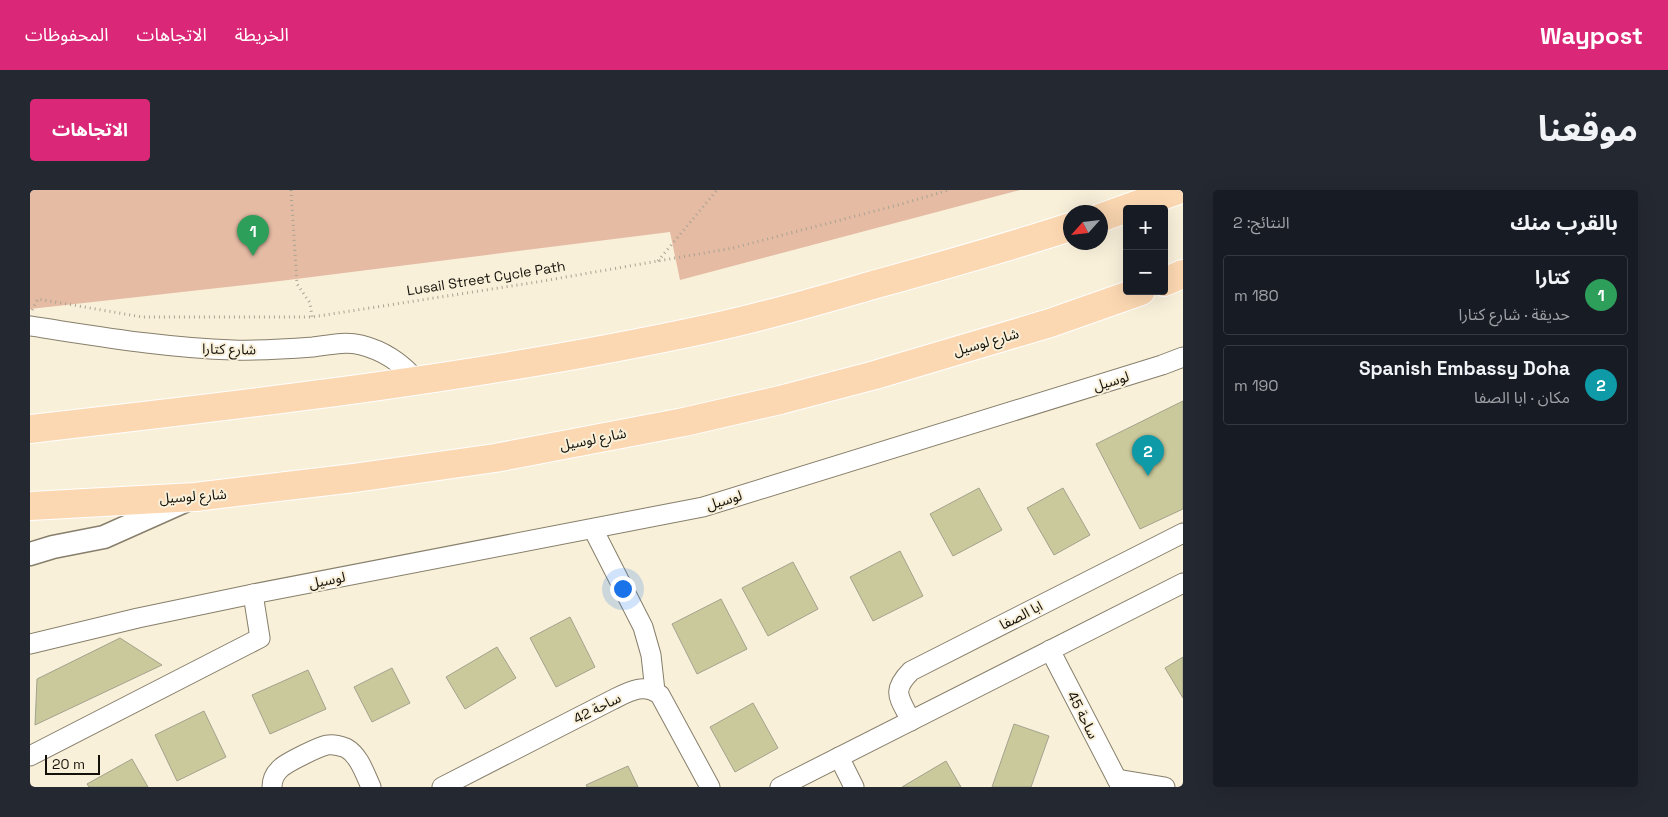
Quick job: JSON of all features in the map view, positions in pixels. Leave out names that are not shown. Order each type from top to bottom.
[{"type":"highway","points":[[1108,215],[1178,190]]},
{"type":"highway","points":[[30,429],[204,409],[417,381],[597,351],[712,328],[785,310],[951,264],[1063,229]]},
{"type":"highway","points":[[1168,280],[1183,274]]},
{"type":"highway","points":[[1168,287],[1183,286]]},
{"type":"highway","name":"شارع لوسيل","points":[[30,506],[195,497],[354,478],[495,458],[684,422],[780,400],[884,372],[1043,325],[1129,295]]},
{"type":"street","name":"شارع كتارا","points":[[30,326],[199,349],[275,349],[344,342],[360,344],[387,354],[417,381]]},
{"type":"street","name":"لوسيل","points":[[30,644],[138,618],[253,594],[703,507],[1144,371],[1183,357]]},
{"type":"street","points":[[30,554],[53,547],[104,537],[195,497]]},
{"type":"street","points":[[593,529],[643,627],[651,655],[655,691],[666,703],[710,787]]},
{"type":"street","name":"ابا الصفا","points":[[911,721],[898,695],[898,690],[904,678],[911,671],[1183,533]]},
{"type":"street","points":[[780,787],[1183,583]]},
{"type":"street","points":[[30,756],[260,638],[253,594]]},
{"type":"street","name":"ساحة 45","points":[[1050,650],[1119,783],[1165,787]]},
{"type":"street","name":"ساحة 42","points":[[442,787],[632,690],[640,688],[655,691]]},
{"type":"street","points":[[272,787],[272,781],[282,767],[328,745],[338,745],[347,749],[355,756],[371,787]]},
{"type":"street","points":[[839,757],[854,787]]},
{"type":"path","points":[[290,190],[297,284],[310,303],[312,317]]},
{"type":"path","points":[[658,261],[717,190]]},
{"type":"path","name":"Lusail Street Cycle Path","points":[[30,315],[38,299],[142,317],[312,317],[537,282],[733,248],[949,190]]},
{"type":"shaded area","points":[[30,190],[1020,190],[680,280],[670,232],[280,281],[30,309]]},
{"type":"building","points":[[1183,401],[1183,509],[1140,529],[1096,444]]},
{"type":"building","points":[[979,488],[1002,530],[953,556],[930,514]]},
{"type":"building","points":[[1063,488],[1090,535],[1054,555],[1027,508]]},
{"type":"building","points":[[900,551],[923,596],[873,621],[850,577]]},
{"type":"building","points":[[793,562],[818,609],[768,636],[742,588]]},
{"type":"building","points":[[721,599],[747,649],[697,674],[672,624]]},
{"type":"building","points":[[570,617],[595,667],[556,687],[530,638]]},
{"type":"building","points":[[120,638],[162,665],[35,725],[37,679]]},
{"type":"building","points":[[497,647],[516,678],[465,709],[446,677]]},
{"type":"building","points":[[1183,657],[1183,698],[1165,668]]},
{"type":"building","points":[[392,668],[410,703],[372,722],[354,687]]},
{"type":"building","points":[[308,670],[326,709],[270,734],[252,695]]},
{"type":"building","points":[[753,703],[778,748],[735,772],[710,727]]},
{"type":"building","points":[[204,711],[226,757],[177,781],[155,735]]},
{"type":"building","points":[[1014,724],[1049,736],[1031,787],[992,787]]},
{"type":"building","points":[[132,759],[148,787],[89,787],[87,784]]},
{"type":"building","points":[[946,761],[961,787],[902,787]]},
{"type":"building","points":[[628,766],[638,787],[587,787],[586,785]]},
{"type":"place","name":"كتارا","points":[[253,256]]},
{"type":"place","name":"Spanish Embassy Doha","points":[[1148,476]]}]
